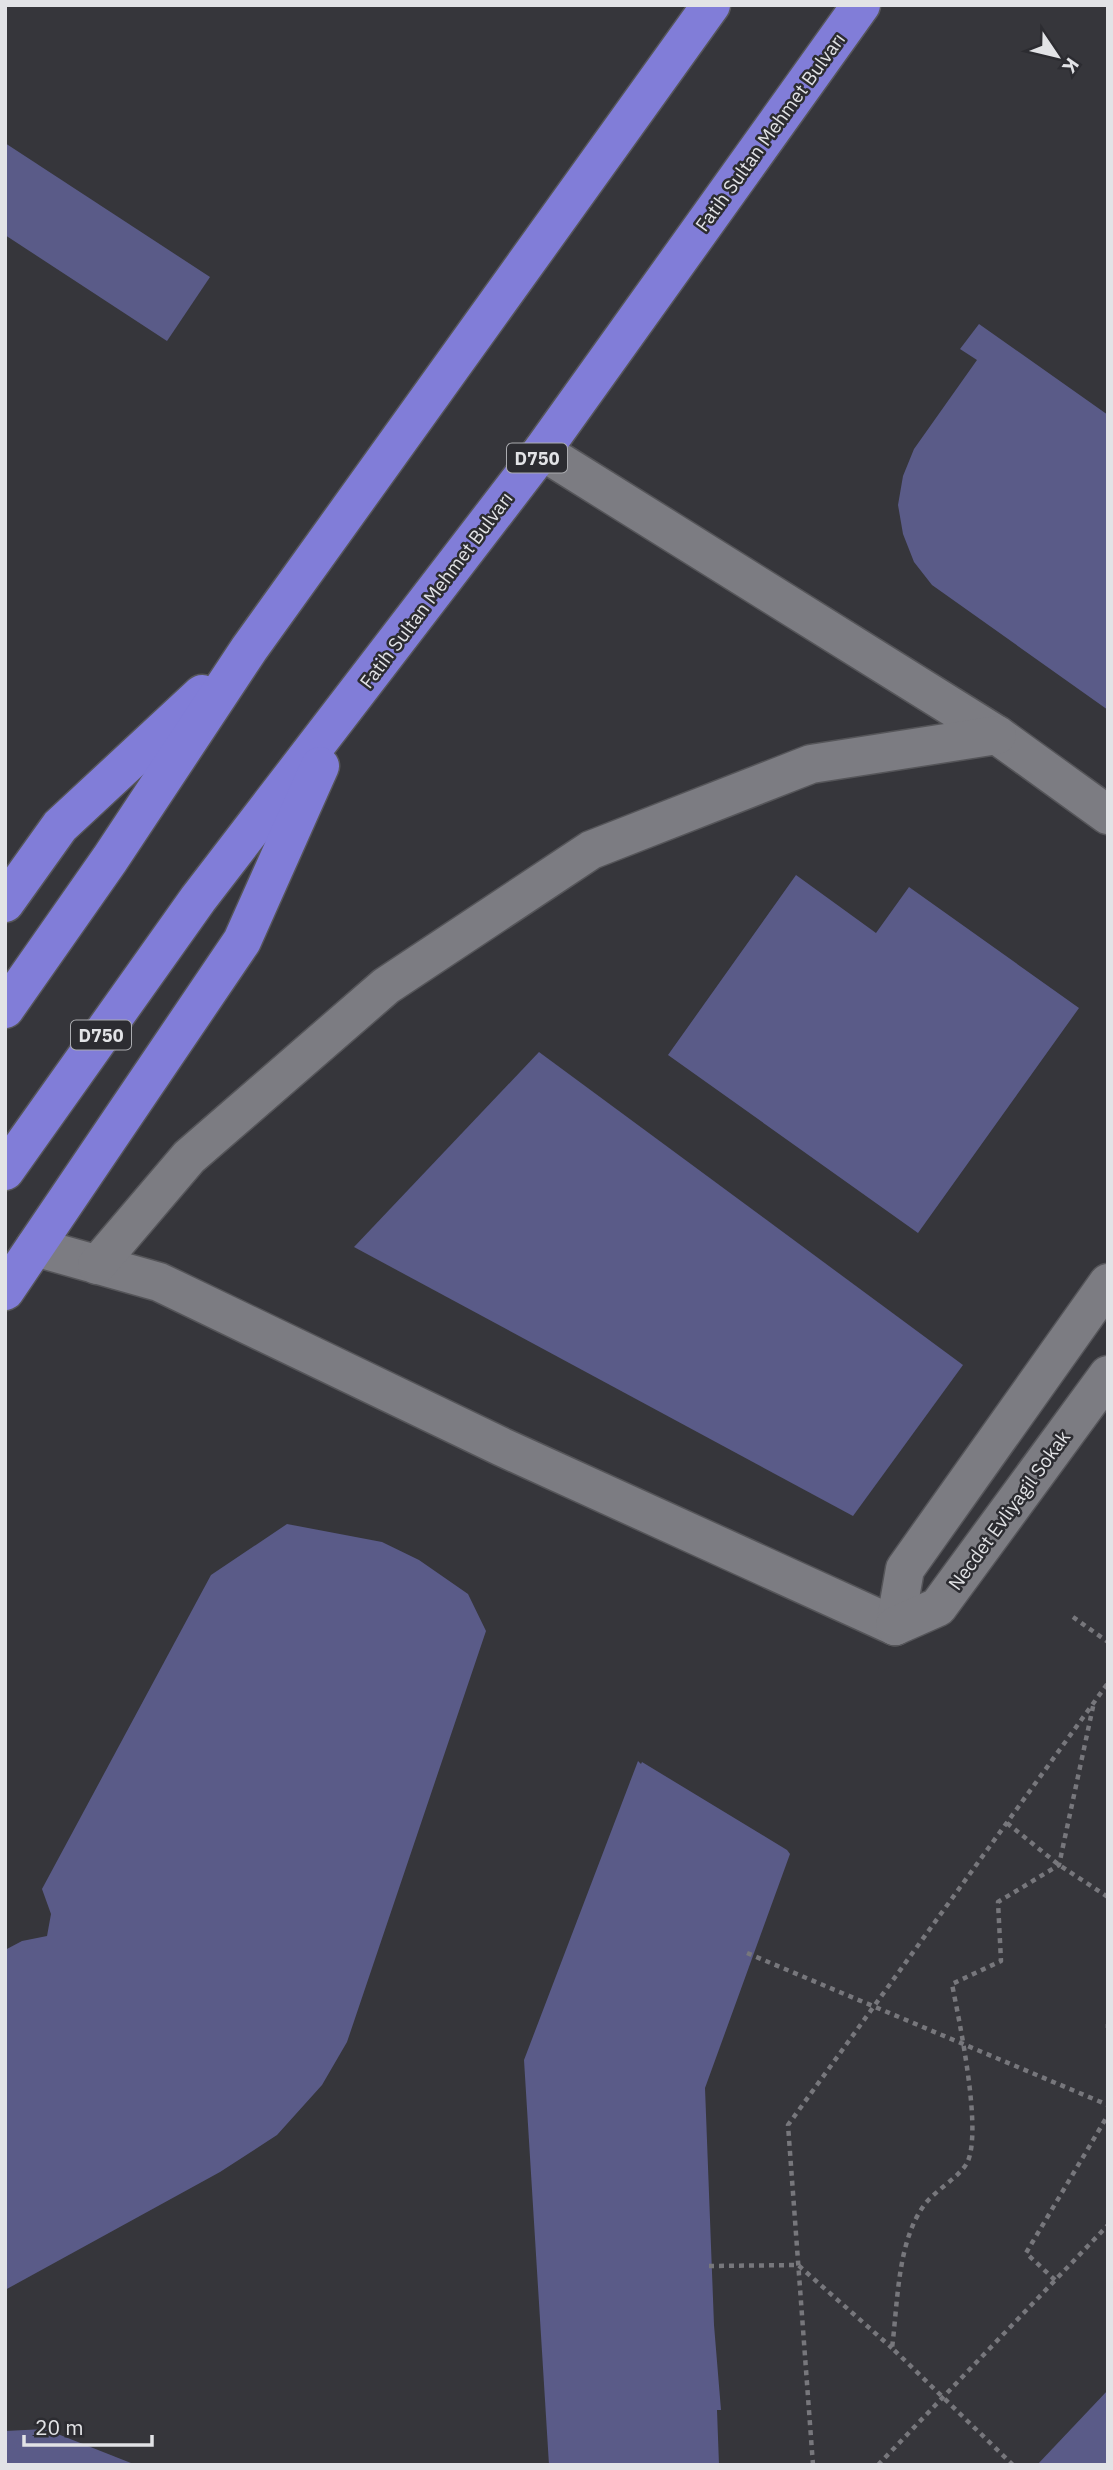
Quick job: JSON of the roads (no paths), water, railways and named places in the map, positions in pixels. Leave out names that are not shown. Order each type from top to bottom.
[{"type":"highway","points":[[5,1009],[110,859],[249,649],[711,5]]},
{"type":"highway","name":"Fatih Sultan Mehmet Bulvarı","points":[[5,1171],[198,899],[542,451],[861,5]]},
{"type":"highway","points":[[5,903],[61,826],[249,649]]},
{"type":"highway","points":[[5,1291],[242,941],[344,711]]},
{"type":"street","points":[[542,451],[997,735],[1108,815]]},
{"type":"street","points":[[97,1265],[189,1157],[386,986],[591,850],[811,764],[997,735]]},
{"type":"street","points":[[35,1247],[159,1282],[502,1447],[895,1626],[905,1569],[1108,1283]]},
{"type":"street","name":"Necdet Evliyagil Sokak","points":[[895,1626],[938,1608],[1108,1375]]}]
